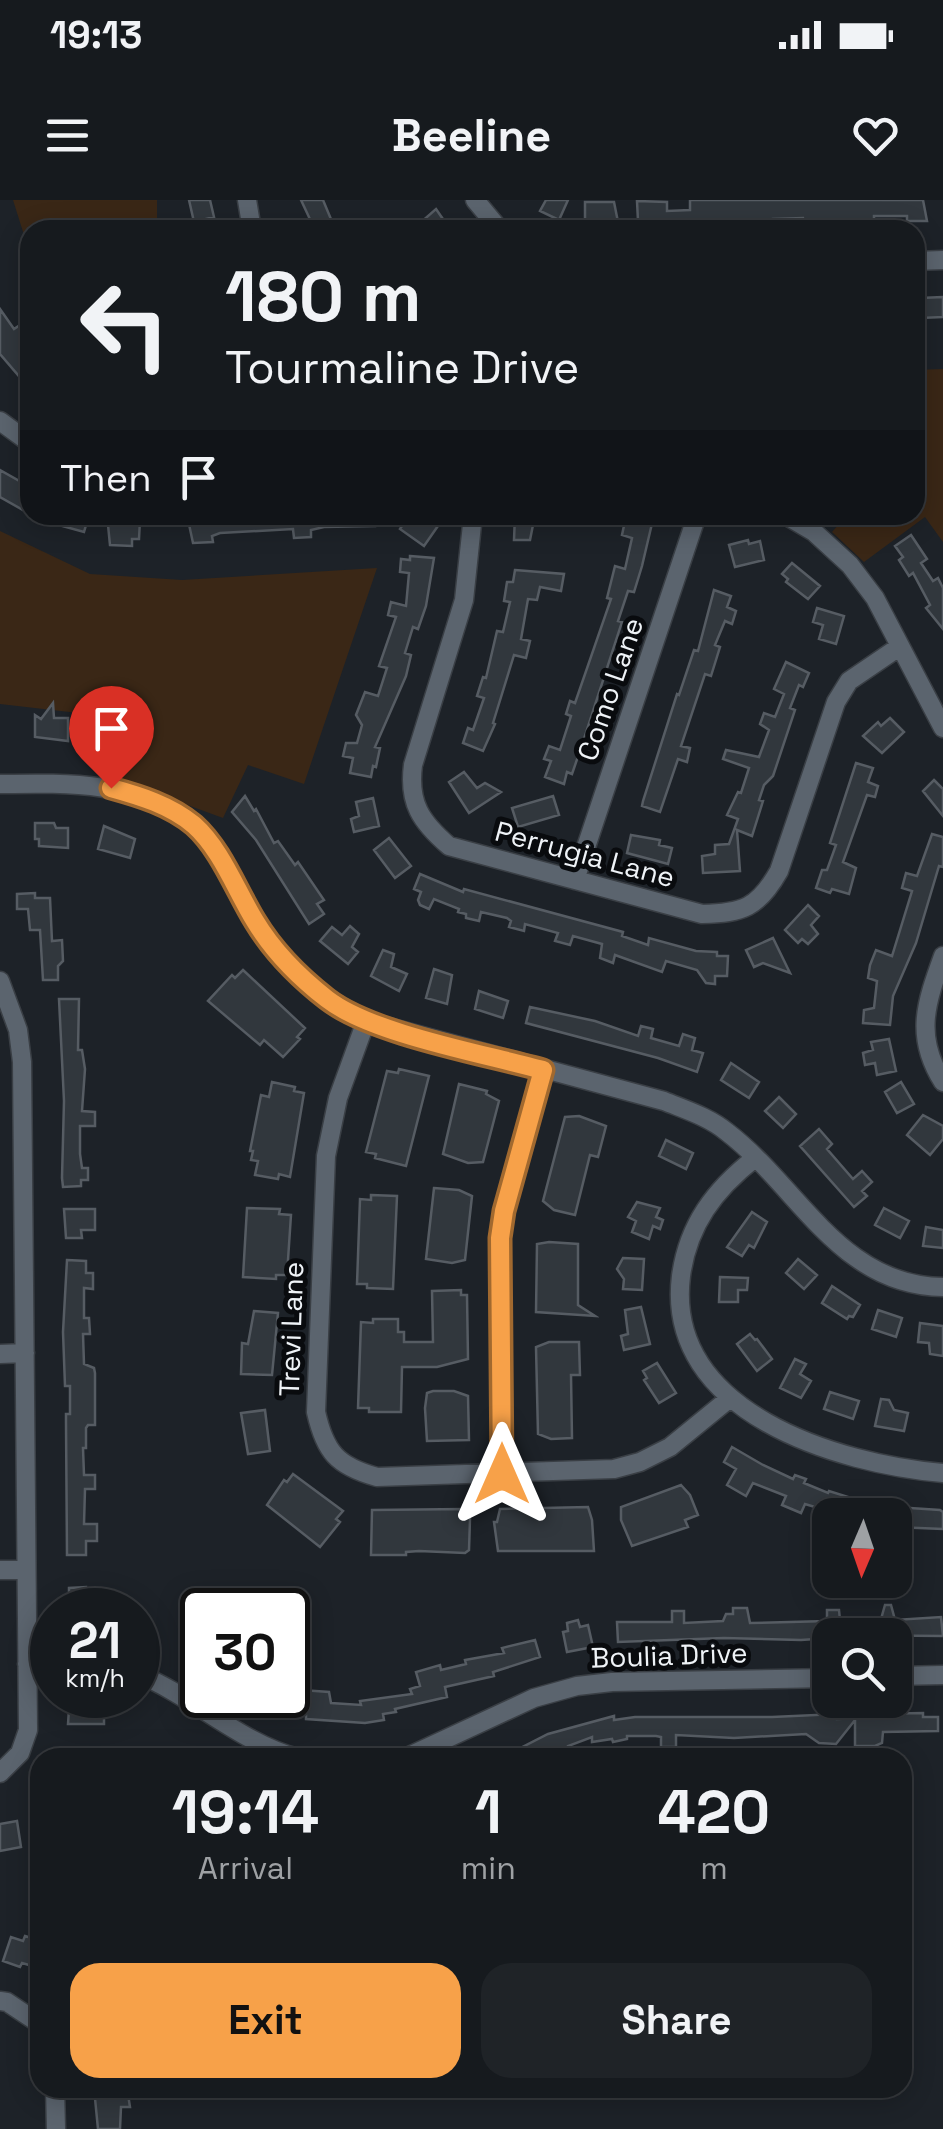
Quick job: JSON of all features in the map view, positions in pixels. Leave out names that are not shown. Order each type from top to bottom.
[{"type":"street","points":[[474,200],[491,220]]},
{"type":"street","points":[[0,421],[20,436]]},
{"type":"street","name":"Perrugia Lane","points":[[472,525],[464,600],[412,765],[410,786],[415,809],[426,826],[448,846],[702,914],[732,914],[765,895],[779,871],[836,702],[849,682],[899,647]]},
{"type":"street","name":"Como Lane","points":[[576,880],[693,525]]},
{"type":"street","points":[[802,525],[850,565],[875,598],[943,728]]},
{"type":"street","points":[[0,784],[111,788],[170,808],[195,826],[214,849],[258,926],[283,958],[326,998],[366,1021],[664,1101],[703,1116],[728,1132],[826,1235],[856,1259],[898,1281],[943,1287]]},
{"type":"street","points":[[943,956],[924,1017],[926,1048],[943,1082]]},
{"type":"street","points":[[0,981],[18,1030],[22,1062],[28,1730],[20,1753],[0,1772]]},
{"type":"street","name":"Trevi Lane","points":[[366,1021],[338,1098],[326,1156],[316,1394],[322,1437],[332,1454],[351,1470],[377,1477],[595,1472],[640,1462],[670,1446],[730,1398]]},
{"type":"street","points":[[502,1474],[500,1238],[543,1070]]},
{"type":"street","points":[[755,1158],[713,1197],[696,1221],[684,1253],[679,1290],[682,1316],[694,1351],[712,1380],[730,1398],[818,1448],[905,1470],[943,1473]]},
{"type":"street","points":[[0,1354],[26,1353]]},
{"type":"street","points":[[0,1570],[25,1570]]},
{"type":"street","points":[[912,1676],[943,1676]]},
{"type":"street","name":"Boulia Drive","points":[[427,1748],[534,1698],[577,1686],[812,1678]]},
{"type":"street","points":[[160,1682],[270,1748]]},
{"type":"street","points":[[0,2001],[30,2018]]},
{"type":"street","points":[[55,2098],[56,2129]]},
{"type":"shaded area","points":[[13,200],[157,200],[157,220],[20,222]]},
{"type":"shaded area","points":[[943,369],[943,542],[925,517],[925,370]]},
{"type":"shaded area","points":[[838,525],[914,525],[864,562],[832,532]]},
{"type":"shaded area","points":[[0,531],[90,574],[182,580],[377,568],[304,784],[248,765],[223,818],[111,777],[113,717],[0,704]]},
{"type":"building","points":[[189,200],[210,200],[214,217],[194,220]]},
{"type":"building","points":[[301,200],[323,200],[331,220],[310,220]]},
{"type":"building","points":[[546,200],[568,200],[559,220],[540,211]]},
{"type":"building","points":[[690,200],[923,200],[927,221],[907,220],[907,216],[874,216],[874,220],[638,220],[637,201],[667,202],[667,211],[690,210]]},
{"type":"building","points":[[585,202],[614,202],[618,220],[585,220]]},
{"type":"building","points":[[436,209],[444,220],[423,220]]},
{"type":"building","points":[[943,297],[943,317],[925,318],[925,298]]},
{"type":"building","points":[[0,309],[14,329],[20,325],[20,377],[0,354]]},
{"type":"building","points":[[0,470],[20,481],[20,508],[0,497]]},
{"type":"building","points":[[59,525],[86,525],[84,532]]},
{"type":"building","points":[[108,525],[140,525],[139,539],[132,539],[132,546],[110,545]]},
{"type":"building","points":[[189,525],[375,525],[324,527],[311,530],[311,537],[294,538],[293,529],[220,533],[212,536],[213,542],[193,543]]},
{"type":"building","points":[[403,525],[439,525],[424,546],[400,529]]},
{"type":"building","points":[[515,525],[533,525],[530,540],[514,540]]},
{"type":"building","points":[[624,525],[652,525],[634,592],[628,591],[618,621],[622,622],[583,742],[572,774],[567,772],[564,784],[545,777],[551,761],[544,759],[549,746],[560,750],[571,716],[566,714],[570,701],[575,703],[611,599],[607,598],[615,566],[625,569],[632,538],[622,535]]},
{"type":"building","points":[[911,535],[927,559],[921,563],[943,588],[943,629],[926,608],[930,605],[913,573],[909,576],[899,560],[903,557],[895,546]]},
{"type":"building","points":[[748,540],[749,544],[760,541],[764,560],[735,567],[729,545]]},
{"type":"building","points":[[410,556],[434,558],[426,606],[418,629],[413,627],[405,653],[411,655],[406,676],[375,747],[380,748],[376,767],[373,766],[371,777],[350,773],[353,758],[343,756],[346,743],[357,743],[362,725],[356,715],[365,692],[378,696],[387,668],[379,666],[396,617],[388,615],[391,602],[406,606],[409,573],[400,572],[401,559],[410,560]]},
{"type":"building","points":[[792,563],[820,586],[808,599],[782,574]]},
{"type":"building","points":[[515,570],[564,574],[561,591],[540,587],[537,600],[528,599],[521,639],[530,641],[526,658],[514,655],[495,724],[483,751],[463,743],[468,728],[473,730],[484,698],[477,696],[483,677],[486,678],[497,631],[503,632],[510,602],[504,601],[507,582],[513,582]]},
{"type":"building","points":[[714,590],[731,596],[727,607],[736,611],[732,624],[725,621],[715,645],[720,647],[711,676],[705,674],[681,746],[690,748],[687,762],[678,759],[660,812],[642,806],[643,801],[677,694],[694,650],[698,651]]},
{"type":"building","points":[[817,608],[844,616],[836,644],[819,639],[823,625],[813,622]]},
{"type":"building","points":[[786,662],[809,673],[803,687],[799,685],[790,708],[795,710],[773,776],[764,785],[752,836],[737,830],[740,871],[703,873],[702,856],[715,854],[715,845],[729,844],[738,819],[727,815],[738,792],[741,793],[749,768],[723,759],[726,750],[759,757],[769,730],[760,724],[764,713],[775,717],[784,694],[774,689]]},
{"type":"building","points":[[53,703],[54,718],[68,718],[68,741],[35,737],[35,715],[41,719]]},
{"type":"building","points":[[890,718],[904,732],[882,753],[863,736],[878,722],[881,726]]},
{"type":"building","points":[[856,763],[873,768],[868,782],[878,786],[875,797],[867,795],[843,862],[856,868],[849,894],[832,889],[830,893],[816,888],[836,845],[830,843]]},
{"type":"building","points":[[464,772],[477,788],[485,783],[501,792],[469,813],[449,782]]},
{"type":"building","points":[[934,780],[943,789],[943,816],[923,791]]},
{"type":"building","points":[[245,796],[274,843],[278,841],[295,865],[298,862],[324,900],[317,904],[324,914],[309,924],[256,840],[232,812]]},
{"type":"building","points":[[553,796],[559,815],[518,827],[512,808]]},
{"type":"building","points":[[373,798],[379,826],[354,832],[351,819],[359,816],[356,802]]},
{"type":"building","points":[[35,823],[68,828],[68,848],[39,846]]},
{"type":"building","points":[[104,826],[135,839],[130,858],[98,849]]},
{"type":"building","points":[[932,834],[943,837],[943,867],[939,866],[916,943],[893,996],[890,1025],[863,1023],[864,1010],[874,1008],[877,981],[868,978],[870,965],[876,950],[892,956],[912,891],[902,888],[906,873],[917,876]]},
{"type":"building","points":[[631,835],[660,840],[659,845],[672,848],[668,864],[627,853]]},
{"type":"building","points":[[389,838],[411,866],[395,878],[374,850]]},
{"type":"building","points":[[420,874],[463,892],[464,889],[623,932],[622,936],[648,945],[649,938],[696,951],[717,952],[717,956],[728,956],[727,976],[715,976],[715,984],[706,983],[697,970],[666,961],[662,972],[615,955],[613,963],[600,958],[602,944],[573,936],[570,945],[555,941],[558,933],[525,924],[524,931],[509,927],[511,921],[507,918],[481,912],[479,921],[466,918],[459,909],[434,899],[429,909],[420,905],[421,892],[414,889]]},
{"type":"building","points":[[35,893],[35,898],[50,898],[52,941],[62,940],[63,961],[58,966],[58,980],[43,980],[40,930],[30,930],[28,909],[17,909],[17,894]]},
{"type":"building","points":[[808,905],[819,916],[811,925],[818,934],[808,944],[802,939],[798,943],[785,930]]},
{"type":"building","points":[[350,926],[359,934],[352,947],[358,952],[348,964],[320,941],[332,927],[342,935]]},
{"type":"building","points":[[773,938],[790,973],[763,963],[754,967],[746,950]]},
{"type":"building","points":[[383,950],[394,954],[391,967],[407,974],[399,991],[371,976]]},
{"type":"building","points":[[434,969],[452,975],[447,1004],[426,998]]},
{"type":"building","points":[[243,970],[305,1028],[283,1057],[264,1040],[260,1045],[208,1001],[232,975],[235,978]]},
{"type":"building","points":[[479,991],[508,1001],[503,1018],[475,1009]]},
{"type":"building","points":[[59,999],[79,999],[78,1050],[82,1050],[85,1069],[82,1111],[95,1112],[95,1126],[80,1126],[82,1168],[88,1168],[88,1180],[81,1180],[81,1186],[63,1187]]},
{"type":"building","points":[[530,1007],[595,1021],[638,1036],[641,1026],[653,1029],[651,1038],[679,1046],[683,1034],[695,1038],[692,1050],[703,1053],[697,1072],[526,1023]]},
{"type":"building","points":[[889,1039],[896,1071],[877,1075],[875,1063],[865,1065],[863,1053],[873,1050],[871,1042]]},
{"type":"building","points":[[731,1063],[759,1082],[749,1098],[721,1080]]},
{"type":"building","points":[[399,1069],[429,1076],[406,1166],[366,1152],[387,1071],[398,1073]]},
{"type":"building","points":[[272,1082],[304,1093],[290,1177],[279,1174],[278,1179],[255,1175],[258,1161],[251,1160],[250,1151],[261,1095],[269,1097]]},
{"type":"building","points":[[901,1082],[914,1104],[897,1113],[885,1092]]},
{"type":"building","points":[[459,1084],[487,1091],[499,1101],[483,1162],[468,1163],[443,1154]]},
{"type":"building","points":[[779,1097],[796,1114],[783,1128],[765,1111]]},
{"type":"building","points":[[923,1115],[943,1126],[943,1139],[930,1155],[907,1135]]},
{"type":"building","points":[[579,1116],[606,1126],[598,1157],[590,1155],[575,1215],[554,1210],[543,1201],[565,1117]]},
{"type":"building","points":[[819,1129],[832,1144],[827,1149],[853,1179],[862,1171],[872,1182],[862,1191],[867,1196],[854,1207],[800,1146]]},
{"type":"building","points":[[666,1140],[693,1153],[686,1169],[659,1156]]},
{"type":"building","points":[[434,1188],[459,1190],[472,1196],[465,1260],[452,1263],[426,1259]]},
{"type":"building","points":[[371,1195],[397,1196],[393,1289],[357,1284],[360,1199],[371,1200]]},
{"type":"building","points":[[637,1202],[660,1208],[656,1217],[663,1220],[660,1229],[653,1226],[649,1239],[632,1232],[636,1221],[628,1217]]},
{"type":"building","points":[[247,1208],[280,1209],[279,1214],[291,1215],[287,1275],[276,1275],[276,1279],[243,1277]]},
{"type":"building","points":[[884,1208],[909,1221],[900,1238],[875,1225]]},
{"type":"building","points":[[64,1209],[95,1209],[95,1230],[81,1230],[82,1238],[66,1238]]},
{"type":"building","points":[[752,1212],[767,1222],[754,1248],[749,1245],[742,1256],[727,1247]]},
{"type":"building","points":[[926,1227],[943,1230],[943,1248],[923,1246]]},
{"type":"building","points":[[537,1244],[578,1244],[578,1305],[595,1316],[536,1312]]},
{"type":"building","points":[[623,1258],[644,1259],[642,1290],[623,1289],[624,1279],[617,1269]]},
{"type":"building","points":[[798,1259],[817,1275],[804,1289],[786,1273]]},
{"type":"building","points":[[67,1260],[86,1261],[86,1273],[93,1273],[93,1289],[84,1288],[84,1318],[89,1318],[90,1334],[83,1334],[84,1364],[94,1368],[95,1373],[95,1425],[86,1428],[83,1448],[84,1475],[95,1475],[95,1489],[85,1489],[84,1524],[97,1524],[97,1541],[86,1541],[86,1555],[67,1555],[66,1414],[70,1414],[70,1386],[65,1386],[63,1332]]},
{"type":"building","points":[[720,1277],[748,1278],[747,1290],[738,1290],[738,1302],[719,1302]]},
{"type":"building","points":[[832,1286],[860,1305],[853,1317],[847,1319],[822,1303]]},
{"type":"building","points":[[461,1290],[461,1295],[467,1295],[468,1359],[437,1367],[402,1367],[401,1412],[358,1408],[361,1322],[398,1319],[398,1332],[404,1332],[404,1342],[433,1342],[432,1291]]},
{"type":"building","points":[[641,1307],[650,1344],[624,1350],[621,1336],[628,1334],[625,1310]]},
{"type":"building","points":[[878,1310],[902,1318],[896,1337],[872,1329]]},
{"type":"building","points":[[254,1311],[278,1313],[272,1375],[241,1374],[242,1343],[248,1344]]},
{"type":"building","points":[[920,1323],[943,1326],[943,1356],[930,1354],[929,1343],[918,1342]]},
{"type":"building","points":[[750,1334],[772,1359],[757,1371],[737,1344]]},
{"type":"building","points":[[549,1342],[579,1342],[580,1375],[571,1375],[572,1438],[551,1439],[538,1434],[536,1347]]},
{"type":"building","points":[[795,1359],[806,1364],[800,1374],[811,1381],[801,1398],[780,1388]]},
{"type":"building","points":[[657,1363],[676,1393],[659,1403],[644,1380],[647,1378],[643,1371]]},
{"type":"building","points":[[830,1392],[859,1401],[853,1419],[824,1409]]},
{"type":"building","points":[[427,1393],[468,1396],[469,1440],[427,1441],[425,1408]]},
{"type":"building","points":[[881,1399],[889,1400],[894,1410],[908,1413],[904,1431],[875,1426]]},
{"type":"building","points":[[265,1410],[270,1451],[248,1454],[241,1413]]},
{"type":"building","points":[[732,1447],[793,1479],[795,1475],[828,1493],[851,1498],[812,1498],[812,1506],[805,1504],[801,1513],[782,1505],[786,1496],[753,1483],[746,1496],[727,1485],[736,1469],[724,1462]]},
{"type":"building","points":[[293,1474],[343,1511],[336,1519],[340,1522],[320,1547],[267,1505],[284,1480],[287,1482]]},
{"type":"building","points":[[681,1485],[698,1515],[685,1520],[688,1527],[632,1546],[621,1520],[621,1507]]},
{"type":"building","points":[[588,1507],[594,1551],[498,1551],[494,1522],[500,1509]]},
{"type":"building","points":[[912,1508],[943,1512],[943,1529],[912,1528]]},
{"type":"building","points":[[464,1509],[470,1519],[469,1550],[465,1553],[371,1555],[372,1510]]},
{"type":"building","points":[[885,1605],[891,1605],[894,1618],[881,1618]]},
{"type":"building","points":[[733,1608],[747,1608],[750,1623],[812,1621],[812,1639],[618,1642],[617,1622],[672,1622],[672,1611],[684,1611],[684,1623],[723,1621],[726,1614],[733,1614]]},
{"type":"building","points":[[827,1610],[839,1610],[840,1618],[827,1618]]},
{"type":"building","points":[[941,1617],[943,1636],[912,1636],[912,1619]]},
{"type":"building","points":[[578,1620],[580,1627],[588,1625],[593,1647],[567,1652],[563,1632],[568,1631],[567,1623]]},
{"type":"building","points":[[535,1640],[540,1657],[493,1672],[494,1676],[445,1687],[447,1697],[395,1709],[396,1712],[383,1714],[384,1720],[365,1723],[306,1719],[310,1718],[310,1691],[329,1692],[331,1703],[361,1705],[360,1701],[412,1694],[410,1689],[420,1686],[416,1672],[440,1665],[441,1670],[466,1664],[465,1660],[504,1653],[502,1648]]},
{"type":"building","points":[[912,1713],[923,1713],[923,1717],[938,1717],[938,1731],[883,1732],[882,1743],[855,1746],[855,1720],[836,1744],[819,1743],[806,1734],[734,1738],[676,1735],[676,1747],[661,1747],[661,1737],[627,1736],[613,1742],[592,1742],[592,1737],[568,1748],[521,1748],[548,1734],[614,1716],[614,1720],[812,1715],[837,1719],[912,1718]]},
{"type":"building","points":[[68,1718],[104,1718],[104,1724],[68,1724]]},
{"type":"building","points":[[17,1821],[21,1847],[0,1851],[0,1824]]},
{"type":"building","points":[[25,1936],[30,1938],[30,1965],[22,1963],[20,1967],[3,1961],[11,1937],[23,1941]]},
{"type":"building","points":[[95,2098],[129,2098],[130,2107],[121,2107],[120,2129],[98,2129]]},
{"type":"route","points":[[111,788],[170,808],[195,826],[214,849],[258,926],[283,958],[339,1007],[366,1021],[543,1070],[500,1238],[502,1474]]}]
